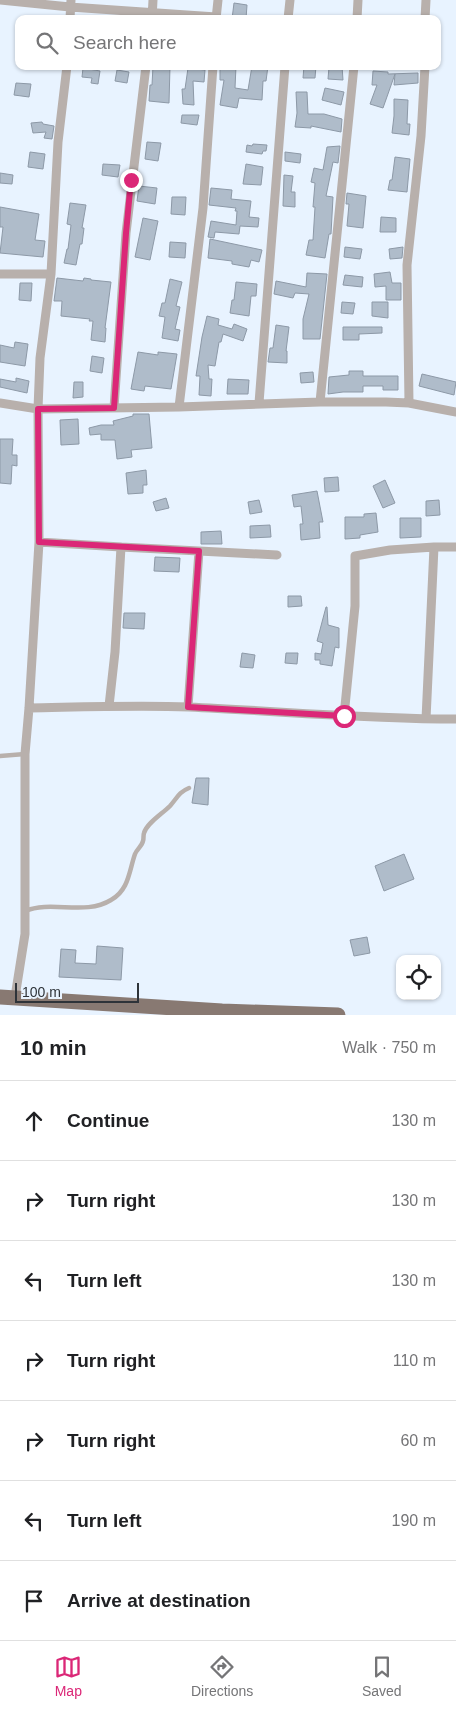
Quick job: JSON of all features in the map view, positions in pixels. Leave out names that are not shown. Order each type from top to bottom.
[{"type":"main road","points":[[8,997],[222,1013],[338,1015]]},
{"type":"street","points":[[0,0],[71,4],[152,15],[153,0]]},
{"type":"street","points":[[216,15],[218,0]]},
{"type":"street","points":[[288,15],[290,0]]},
{"type":"street","points":[[357,15],[358,0]]},
{"type":"street","points":[[426,0],[426,15]]},
{"type":"street","points":[[8,997],[25,934],[24,754],[29,708],[39,542],[38,409],[40,358],[51,274],[58,142],[67,70]]},
{"type":"street","points":[[114,408],[126,233],[146,70]]},
{"type":"street","points":[[179,407],[203,208],[213,70]]},
{"type":"street","points":[[259,403],[286,70]]},
{"type":"street","points":[[320,402],[354,70]]},
{"type":"street","points":[[409,403],[406,265],[421,136],[424,70]]},
{"type":"street","points":[[0,274],[51,274]]},
{"type":"street","points":[[0,403],[38,409],[320,402],[409,403],[456,412]]},
{"type":"street","points":[[39,542],[277,555]]},
{"type":"street","points":[[109,706],[115,652],[121,547]]},
{"type":"street","points":[[426,719],[434,547]]},
{"type":"street","points":[[344,716],[355,606],[355,556],[390,550],[456,547]]},
{"type":"street","points":[[188,707],[199,551]]},
{"type":"street","points":[[29,708],[188,707],[344,716],[456,719]]},
{"type":"lane","points":[[0,756],[24,754]]},
{"type":"lane","points":[[25,911],[32,908],[95,906],[112,900],[122,892],[125,886],[136,853],[143,842],[143,834],[148,826],[174,802],[180,792],[189,788]]},
{"type":"building","points":[[234,3],[247,5],[246,15],[232,15]]},
{"type":"building","points":[[83,70],[100,71],[98,84],[91,83],[92,78],[82,77]]},
{"type":"building","points":[[117,70],[129,72],[127,83],[115,81]]},
{"type":"building","points":[[153,70],[170,70],[169,103],[149,101],[150,85],[152,85]]},
{"type":"building","points":[[188,70],[205,70],[204,82],[193,81],[194,105],[183,104],[182,89],[185,89]]},
{"type":"building","points":[[220,70],[236,70],[235,88],[248,90],[251,70],[267,70],[266,81],[263,81],[262,100],[239,98],[237,108],[220,105],[224,80],[220,80]]},
{"type":"building","points":[[304,70],[316,70],[315,78],[303,78]]},
{"type":"building","points":[[329,70],[342,70],[343,80],[328,79]]},
{"type":"building","points":[[373,71],[388,72],[388,74],[418,73],[418,83],[394,85],[395,74],[383,108],[370,104],[377,85],[372,85]]},
{"type":"building","points":[[16,83],[31,84],[29,97],[14,95]]},
{"type":"building","points":[[325,88],[344,92],[341,105],[322,100]]},
{"type":"building","points":[[296,92],[307,92],[308,114],[324,114],[342,119],[341,132],[311,126],[311,128],[295,127],[297,113]]},
{"type":"building","points":[[394,99],[408,100],[407,124],[410,124],[409,135],[392,133]]},
{"type":"building","points":[[182,115],[199,115],[197,125],[181,123]]},
{"type":"building","points":[[42,122],[43,124],[54,126],[52,139],[44,138],[46,132],[33,133],[31,123]]},
{"type":"building","points":[[147,142],[161,143],[158,161],[145,159]]},
{"type":"building","points":[[253,144],[267,145],[266,151],[263,151],[262,154],[246,152],[247,145],[252,146]]},
{"type":"building","points":[[340,146],[338,163],[333,162],[326,196],[333,197],[331,234],[329,234],[325,258],[306,255],[309,240],[313,240],[315,183],[311,182],[314,168],[323,170],[327,147]]},
{"type":"building","points":[[30,152],[45,154],[43,169],[28,167]]},
{"type":"building","points":[[285,152],[301,154],[300,163],[285,161]]},
{"type":"building","points":[[395,157],[410,159],[407,192],[388,190],[390,180],[392,180]]},
{"type":"building","points":[[103,164],[120,165],[118,177],[102,175]]},
{"type":"building","points":[[246,164],[263,167],[261,185],[243,184]]},
{"type":"building","points":[[0,173],[13,175],[12,184],[0,183]]},
{"type":"building","points":[[284,175],[293,176],[291,192],[295,192],[295,207],[283,206]]},
{"type":"building","points":[[139,186],[157,188],[155,204],[137,201]]},
{"type":"building","points":[[211,188],[232,190],[231,199],[251,201],[249,217],[259,218],[258,227],[240,226],[239,234],[215,232],[214,238],[208,237],[211,221],[236,225],[237,211],[235,211],[236,208],[209,205]]},
{"type":"building","points":[[347,193],[366,196],[363,228],[347,226],[349,204],[346,204]]},
{"type":"building","points":[[172,197],[186,197],[185,215],[171,214]]},
{"type":"building","points":[[70,203],[86,205],[82,228],[84,228],[82,244],[80,244],[76,265],[64,263],[71,225],[67,224]]},
{"type":"building","points":[[0,207],[39,214],[35,240],[45,241],[43,257],[0,253],[3,227],[0,227]]},
{"type":"building","points":[[381,217],[396,218],[396,232],[380,232]]},
{"type":"building","points":[[143,218],[158,221],[150,260],[135,257]]},
{"type":"building","points":[[210,239],[262,250],[259,262],[251,260],[249,267],[232,264],[232,261],[208,258]]},
{"type":"building","points":[[170,242],[186,243],[185,258],[169,257]]},
{"type":"building","points":[[345,247],[362,249],[360,259],[344,257]]},
{"type":"building","points":[[403,247],[402,258],[390,259],[389,249]]},
{"type":"building","points":[[390,272],[392,283],[401,283],[401,300],[386,300],[386,286],[375,287],[374,274]]},
{"type":"building","points":[[307,273],[327,274],[320,339],[303,339],[303,319],[309,294],[295,293],[293,298],[274,294],[276,281],[306,287]]},
{"type":"building","points":[[345,275],[363,277],[362,287],[343,285]]},
{"type":"building","points":[[57,278],[83,281],[84,278],[111,282],[105,342],[91,340],[93,321],[89,321],[90,319],[61,316],[62,301],[54,301]]},
{"type":"building","points":[[170,279],[182,282],[176,306],[180,307],[175,329],[180,330],[178,341],[162,338],[165,317],[159,316],[162,303],[165,303]]},
{"type":"building","points":[[236,282],[257,284],[256,296],[251,296],[249,316],[230,313]]},
{"type":"building","points":[[20,283],[32,283],[31,301],[19,300]]},
{"type":"building","points":[[342,302],[355,303],[353,314],[341,313]]},
{"type":"building","points":[[372,302],[388,302],[388,318],[372,316]]},
{"type":"building","points":[[207,316],[219,319],[218,325],[232,329],[234,324],[247,329],[243,341],[223,334],[221,342],[219,342],[215,366],[208,365],[209,379],[212,379],[211,396],[199,395],[200,376],[196,376]]},
{"type":"building","points":[[276,325],[289,327],[286,351],[287,363],[268,362],[270,348],[273,348]]},
{"type":"building","points":[[343,327],[382,327],[382,333],[359,334],[359,340],[343,340]]},
{"type":"building","points":[[15,342],[28,344],[25,366],[0,362],[0,345],[14,348]]},
{"type":"building","points":[[138,352],[158,355],[158,352],[177,354],[171,389],[145,386],[144,391],[131,389]]},
{"type":"building","points":[[92,356],[104,358],[102,373],[90,371]]},
{"type":"building","points":[[349,371],[363,371],[363,376],[398,376],[398,390],[383,390],[383,386],[363,386],[363,392],[328,394],[329,377],[349,375]]},
{"type":"building","points":[[313,372],[314,382],[301,383],[300,373]]},
{"type":"building","points":[[422,374],[456,382],[454,395],[419,386]]},
{"type":"building","points":[[16,378],[29,381],[27,393],[0,387],[0,379],[16,382]]},
{"type":"building","points":[[228,379],[249,380],[248,394],[227,394]]},
{"type":"building","points":[[74,382],[83,382],[83,397],[73,398]]},
{"type":"building","points":[[133,414],[149,414],[152,448],[131,450],[132,457],[117,459],[115,440],[101,440],[101,434],[90,435],[89,428],[101,425],[114,425],[113,421],[133,416]]},
{"type":"building","points":[[78,419],[79,444],[61,445],[60,420]]},
{"type":"building","points":[[0,439],[13,439],[12,455],[17,455],[17,466],[12,465],[11,484],[0,483]]},
{"type":"building","points":[[146,470],[147,485],[143,485],[143,493],[128,494],[126,473]]},
{"type":"building","points":[[338,477],[339,491],[325,492],[324,478]]},
{"type":"building","points":[[385,480],[395,503],[383,508],[373,486]]},
{"type":"building","points":[[317,491],[323,522],[319,522],[320,538],[301,540],[300,524],[303,524],[301,506],[294,507],[292,495]]},
{"type":"building","points":[[166,498],[169,508],[156,511],[153,502]]},
{"type":"building","points":[[259,500],[262,512],[250,514],[248,502]]},
{"type":"building","points":[[439,500],[440,515],[426,516],[426,501]]},
{"type":"building","points":[[376,513],[378,532],[360,535],[360,538],[345,539],[345,517],[364,517],[364,514]]},
{"type":"building","points":[[400,518],[421,518],[421,537],[400,538]]},
{"type":"building","points":[[270,525],[271,537],[250,538],[250,526]]},
{"type":"building","points":[[221,531],[222,544],[201,544],[201,532]]},
{"type":"building","points":[[155,557],[180,558],[179,572],[154,571]]},
{"type":"building","points":[[288,596],[301,596],[302,606],[288,607]]},
{"type":"building","points":[[326,607],[328,625],[339,628],[339,648],[335,647],[332,666],[320,664],[320,660],[315,660],[315,653],[321,654],[323,643],[317,641]]},
{"type":"building","points":[[124,613],[145,613],[144,629],[123,628]]},
{"type":"building","points":[[242,653],[255,655],[253,668],[240,667]]},
{"type":"building","points":[[286,653],[298,653],[297,664],[285,663]]},
{"type":"building","points":[[196,778],[209,778],[208,805],[192,803]]},
{"type":"building","points":[[404,854],[414,879],[384,891],[375,866]]},
{"type":"building","points":[[367,937],[370,953],[354,956],[350,940]]},
{"type":"building","points":[[97,946],[123,948],[121,980],[59,977],[61,949],[76,950],[75,963],[96,964]]},
{"type":"route","points":[[131,180],[114,408],[38,409],[39,542],[199,551],[188,707],[344,716]]}]
